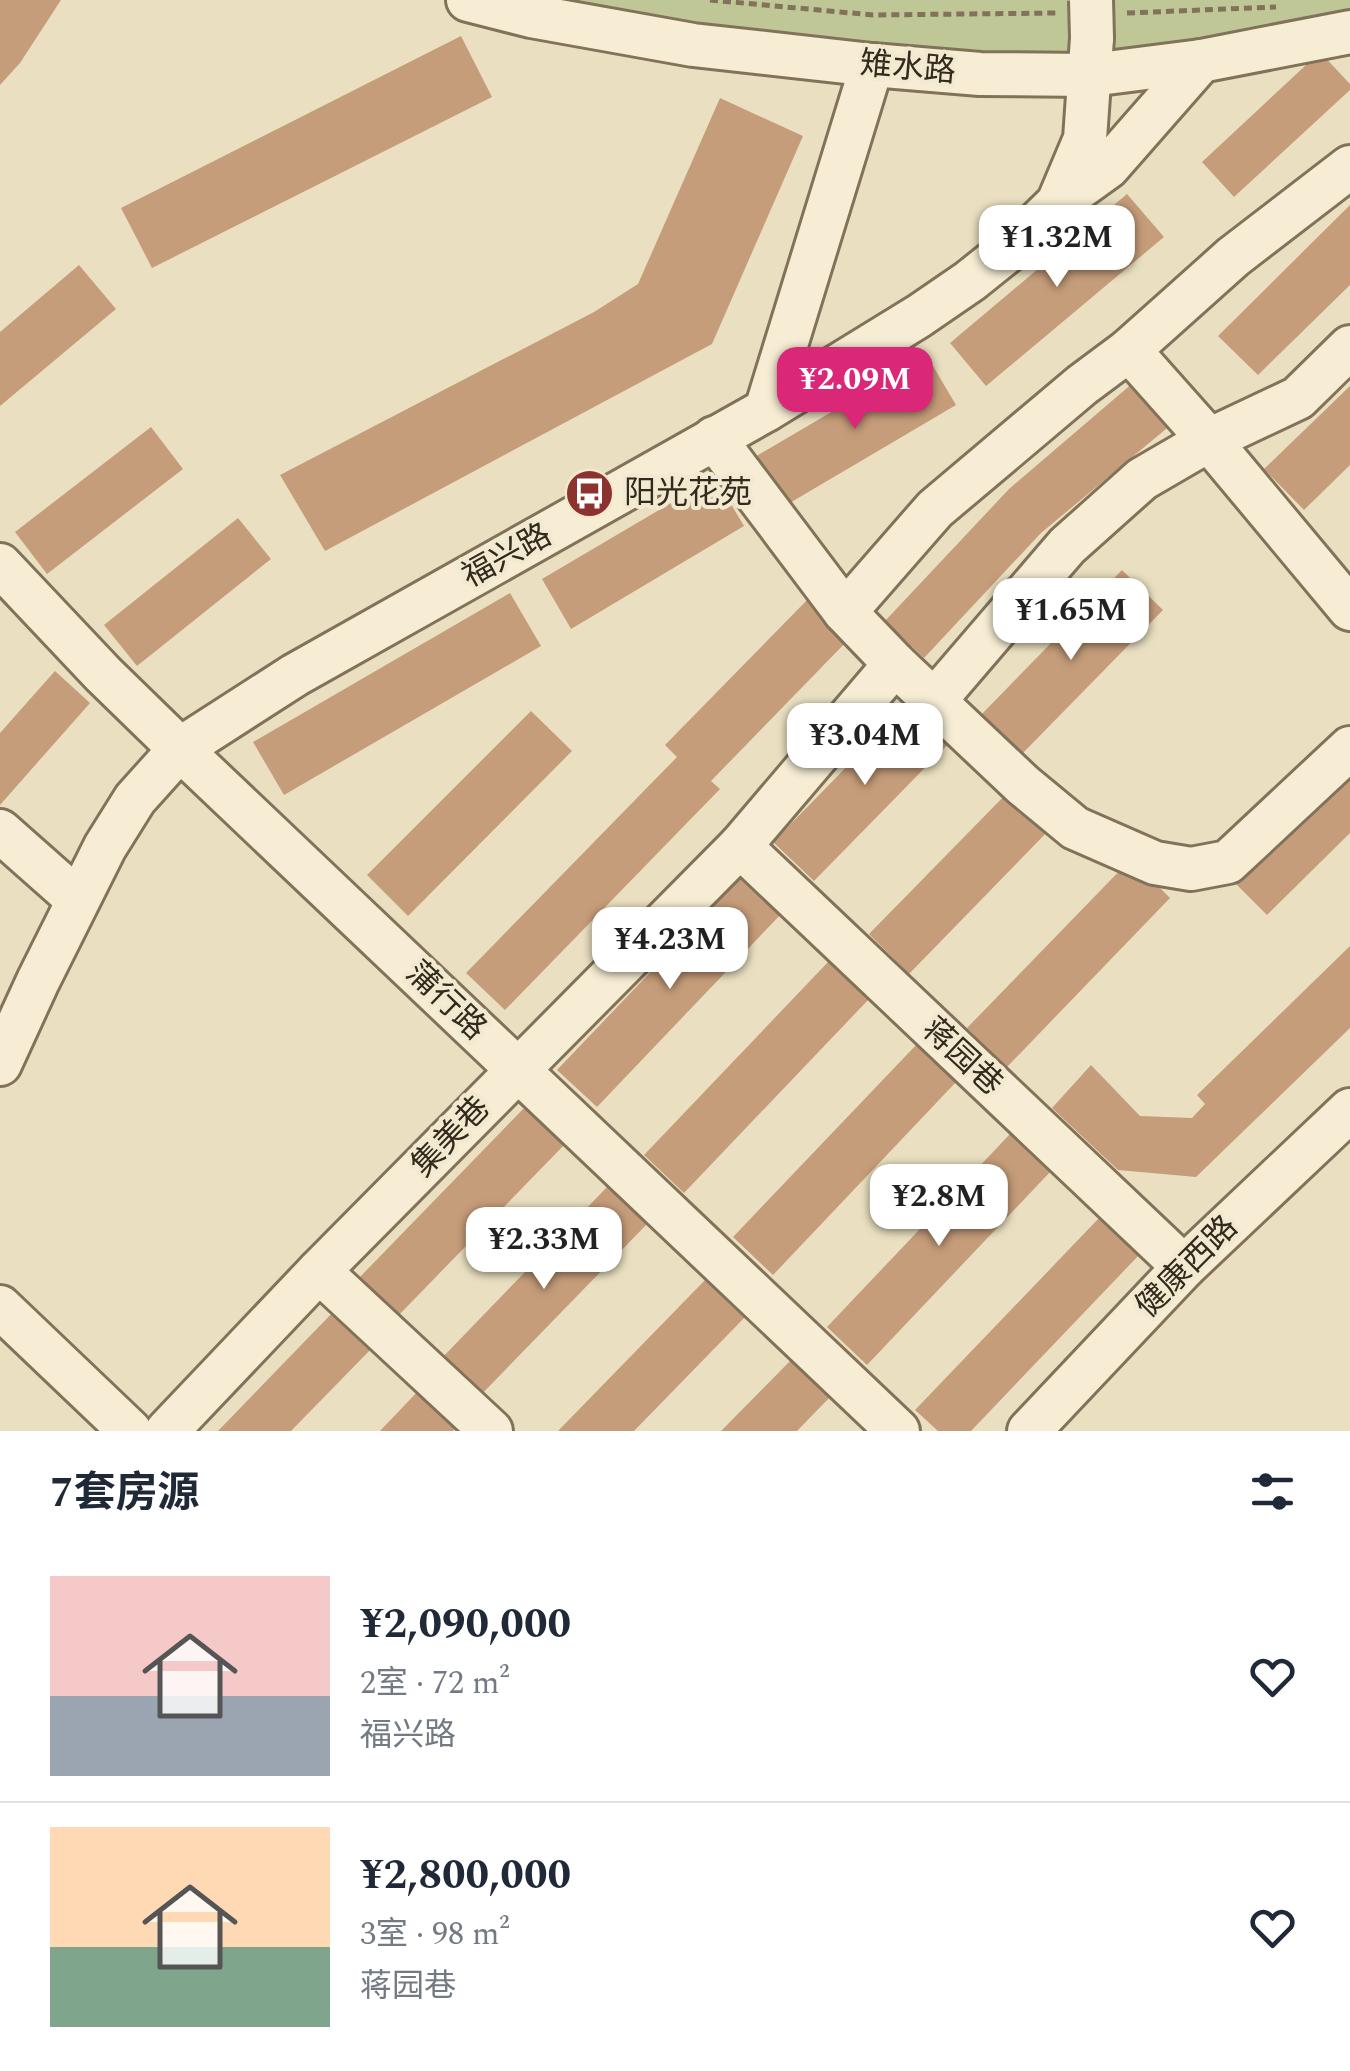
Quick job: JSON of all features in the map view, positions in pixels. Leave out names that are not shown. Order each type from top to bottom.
[{"type":"street","name":"雉水路","points":[[468,0],[531,16],[693,45],[980,74],[1089,28],[1202,61],[1350,32]]},
{"type":"street","name":"福兴路","points":[[0,1064],[105,847],[135,798],[180,749],[295,675],[766,410],[919,316],[1015,245],[1058,203],[1085,139],[1089,28]]},
{"type":"street","points":[[1058,203],[1108,168],[1202,61]]},
{"type":"street","points":[[766,410],[872,66]]},
{"type":"street","points":[[846,612],[935,509],[1129,350],[1232,258],[1350,168]]},
{"type":"street","points":[[934,701],[1068,546],[1142,480],[1209,440],[1298,398],[1350,347]]},
{"type":"street","points":[[1129,350],[1350,608]]},
{"type":"street","points":[[714,438],[846,612],[1023,786],[1075,828],[1154,862],[1191,869],[1228,862],[1350,748]]},
{"type":"street","name":"蒲行路","points":[[0,565],[180,749],[898,1431]]},
{"type":"street","name":"集美巷","points":[[167,1431],[319,1271],[740,846],[895,664]]},
{"type":"street","points":[[0,830],[78,900]]},
{"type":"street","name":"蒋园巷","points":[[740,846],[1184,1268]]},
{"type":"street","name":"健康西路","points":[[1029,1431],[1184,1268],[1349,1112]]},
{"type":"street","points":[[319,1271],[492,1431]]},
{"type":"street","points":[[0,1307],[130,1431]]},
{"type":"path","points":[[710,0],[1089,28],[1276,7]]},
{"type":"green space","points":[[570,0],[1350,0],[1350,18],[1136,56],[822,45],[617,12]]},
{"type":"building","points":[[0,0],[61,0],[20,63],[0,85]]},
{"type":"building","points":[[461,36],[492,97],[152,268],[121,208]]},
{"type":"building","points":[[1320,52],[1350,84],[1350,90],[1234,197],[1202,162]]},
{"type":"building","points":[[720,98],[803,136],[712,344],[325,551],[280,475],[594,312],[638,284]]},
{"type":"building","points":[[1127,194],[1164,237],[986,386],[950,343]]},
{"type":"building","points":[[1350,205],[1350,285],[1258,375],[1218,336]]},
{"type":"building","points":[[79,265],[116,309],[0,406],[0,332]]},
{"type":"building","points":[[927,356],[956,405],[783,507],[753,458]]},
{"type":"building","points":[[1134,382],[1172,424],[1041,533],[924,658],[885,621],[1009,489]]},
{"type":"building","points":[[1350,386],[1350,465],[1304,510],[1264,469]]},
{"type":"building","points":[[151,427],[183,469],[47,574],[15,532]]},
{"type":"building","points":[[715,477],[744,526],[571,629],[542,579]]},
{"type":"building","points":[[238,518],[271,559],[137,666],[104,625]]},
{"type":"building","points":[[1122,570],[1163,610],[1020,756],[979,717]]},
{"type":"building","points":[[510,593],[541,646],[284,795],[253,742]]},
{"type":"building","points":[[810,597],[851,637],[711,781],[720,789],[505,1010],[466,973],[677,757],[665,745]]},
{"type":"building","points":[[55,671],[90,703],[0,805],[0,733]]},
{"type":"building","points":[[916,696],[957,735],[814,881],[773,842]]},
{"type":"building","points":[[531,711],[572,751],[408,916],[367,875]]},
{"type":"building","points":[[1350,757],[1350,833],[1267,915],[1228,876]]},
{"type":"building","points":[[1012,788],[1052,827],[909,974],[869,934]]},
{"type":"building","points":[[1131,859],[1170,898],[1007,1067],[967,1028]]},
{"type":"building","points":[[742,876],[782,913],[597,1107],[557,1070]]},
{"type":"building","points":[[1350,946],[1350,1028],[1196,1177],[1118,1170],[1052,1108],[1091,1065],[1140,1116],[1192,1118],[1205,1104],[1197,1095]]},
{"type":"building","points":[[829,961],[869,999],[684,1193],[644,1155]]},
{"type":"building","points":[[918,1043],[957,1081],[773,1275],[733,1237]]},
{"type":"building","points":[[527,1105],[566,1143],[396,1318],[357,1280]]},
{"type":"building","points":[[1011,1133],[1051,1171],[867,1365],[827,1327]]},
{"type":"building","points":[[609,1185],[648,1223],[478,1398],[439,1361]]},
{"type":"building","points":[[1100,1217],[1140,1254],[971,1431],[938,1431],[915,1410]]},
{"type":"building","points":[[708,1277],[747,1315],[634,1431],[558,1431]]},
{"type":"building","points":[[337,1308],[375,1345],[291,1431],[218,1431]]},
{"type":"building","points":[[794,1357],[833,1394],[797,1431],[721,1431]]},
{"type":"building","points":[[420,1389],[458,1426],[453,1431],[380,1431]]},
{"type":"place","name":"阳光花苑","points":[[589,493]]}]
